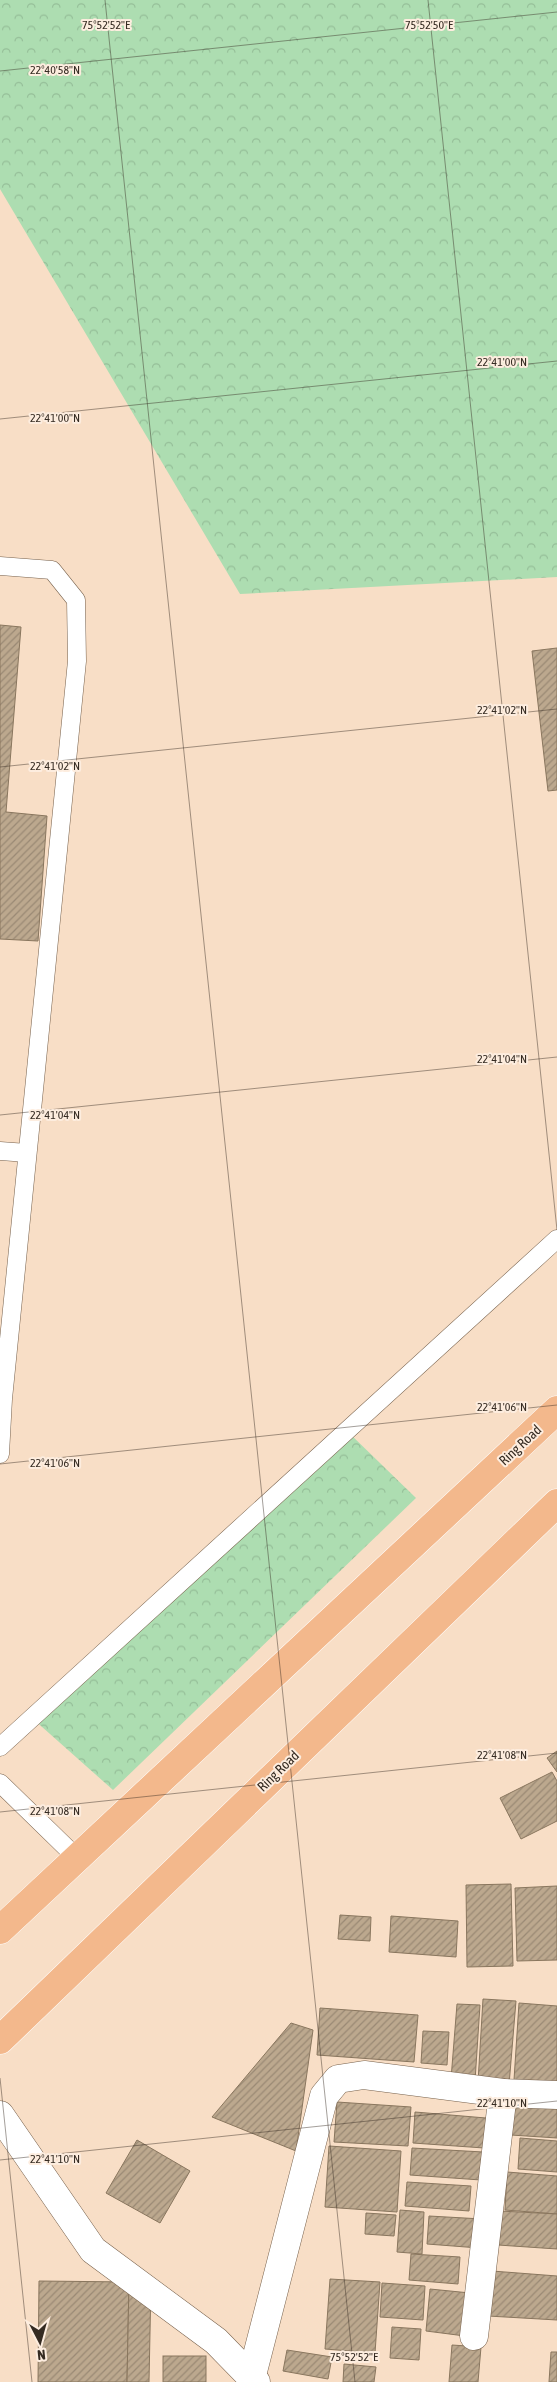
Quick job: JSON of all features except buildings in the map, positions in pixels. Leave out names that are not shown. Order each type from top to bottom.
[{"type":"highway","name":"Ring Road","points":[[0,1930],[557,1410]]},
{"type":"highway","name":"Ring Road","points":[[0,2040],[557,1503]]},
{"type":"street","points":[[254,2380],[324,2096],[338,2079],[364,2075],[503,2092],[557,2095]]},
{"type":"street","points":[[474,2336],[503,2092]]},
{"type":"street","points":[[0,2115],[94,2250],[216,2341],[254,2380]]},
{"type":"lane","points":[[0,566],[52,570],[76,600],[77,661],[1,1398],[0,1454]]},
{"type":"lane","points":[[0,1151],[27,1153]]},
{"type":"lane","points":[[0,1748],[557,1239]]},
{"type":"lane","points":[[0,1782],[77,1858]]},
{"type":"green space","points":[[0,0],[557,0],[557,577],[240,594],[0,189]]},
{"type":"green space","points":[[347,1431],[416,1498],[113,1790],[32,1718]]}]
